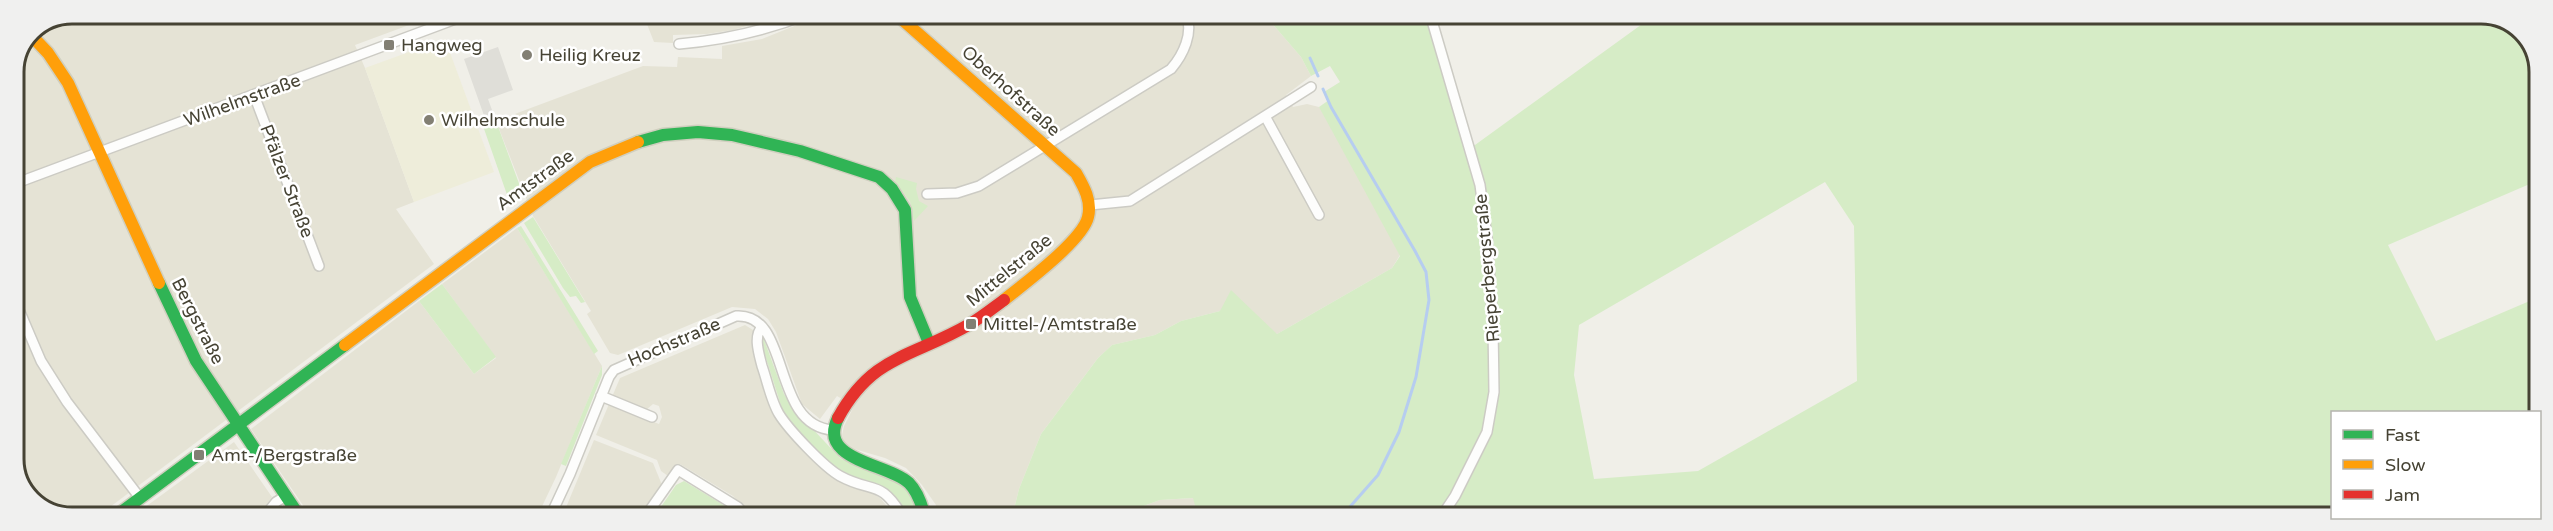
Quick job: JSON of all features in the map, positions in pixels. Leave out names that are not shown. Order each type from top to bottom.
[{"type":"street","name":"Wilhelmstraße","points":[[24,180],[441,24]]},
{"type":"street","points":[[679,44],[705,42],[760,31],[780,24]]},
{"type":"street","name":"Oberhofstraße","points":[[907,24],[1076,173],[1085,188],[1090,205]]},
{"type":"street","points":[[927,194],[957,193],[979,186],[1171,69],[1182,56],[1187,37],[1186,24]]},
{"type":"street","name":"Rieperbergstraße","points":[[1433,24],[1480,185],[1487,237],[1494,326],[1494,392],[1487,432],[1448,507]]},
{"type":"street","name":"Bergstraße","points":[[38,38],[68,83],[98,153],[196,361],[293,507]]},
{"type":"street","points":[[1090,205],[1130,201],[1311,87]]},
{"type":"street","name":"Pfälzer Straße","points":[[254,95],[320,266]]},
{"type":"street","points":[[1265,116],[1319,215]]},
{"type":"street","name":"Amtstraße","points":[[128,507],[590,162],[625,145],[673,133],[728,133],[756,138],[873,174],[887,182],[905,210],[910,297],[929,343]]},
{"type":"street","name":"Mittelstraße","points":[[833,430],[854,392],[885,362],[971,324],[1017,289],[1075,239],[1086,226],[1090,205]]},
{"type":"street","name":"Hochstraße","points":[[555,507],[609,377],[621,365],[736,316],[749,317],[762,327]]},
{"type":"street","points":[[24,322],[41,362],[67,402],[141,498]]},
{"type":"street","points":[[897,507],[884,491],[840,476],[820,460],[778,413],[761,363],[757,336],[762,327],[770,339],[788,391],[797,407],[817,426],[833,430],[835,441],[849,456],[889,469],[909,483],[918,496],[922,507]]},
{"type":"street","points":[[601,396],[652,417]]},
{"type":"street","points":[[652,507],[678,470],[738,507]]},
{"type":"street","points":[[272,507],[286,496]]},
{"type":"shaded area","points":[[72,24],[412,24],[355,45],[414,202],[396,209],[434,264],[110,507],[63,506],[48,501],[32,486],[24,462],[24,72],[32,45],[45,32]]},
{"type":"shaded area","points":[[647,24],[753,24],[707,34],[673,35],[673,43],[654,42]]},
{"type":"shaded area","points":[[799,24],[1273,24],[1301,57],[1311,76],[1286,95],[1293,107],[1307,104],[1319,107],[1324,112],[1400,255],[1392,268],[1277,334],[1220,311],[1181,321],[1155,335],[1112,345],[1098,358],[1041,434],[1019,489],[1014,507],[936,507],[922,485],[906,468],[885,458],[851,448],[844,442],[842,435],[844,426],[854,406],[837,396],[820,419],[802,404],[776,332],[768,319],[755,309],[732,307],[618,355],[610,353],[587,314],[591,311],[533,216],[496,121],[643,66],[677,67],[678,57],[722,59],[722,46],[762,39]]},
{"type":"shaded area","name":"Wilhelmschule","points":[[445,39],[494,172],[414,202],[365,68]]},
{"type":"shaded area","points":[[498,47],[513,90],[488,99],[496,121],[487,124],[464,59]]},
{"type":"shaded area","points":[[517,228],[602,366],[542,507],[304,507],[251,429],[419,301],[474,374],[496,358],[442,284]]},
{"type":"shaded area","points":[[745,325],[753,330],[756,361],[776,416],[881,499],[888,507],[743,507],[733,496],[680,464],[668,476],[661,471],[657,460],[596,435],[609,404],[659,424],[662,417],[659,406],[653,404],[646,410],[612,397],[620,378]]},
{"type":"shaded area","points":[[594,440],[653,463],[662,485],[646,507],[566,507]]},
{"type":"shaded area","points":[[234,442],[272,497],[264,507],[145,507]]},
{"type":"shaded area","points":[[1194,498],[1196,507],[1141,507],[1160,500]]},
{"type":"green space","points":[[1273,24],[1427,24],[1466,148],[1475,145],[1642,24],[2490,25],[2505,30],[2513,36],[2521,45],[2527,60],[2529,69],[2529,184],[2388,245],[2436,341],[2529,301],[2529,411],[2331,411],[2331,507],[1195,507],[1193,498],[1160,500],[1141,507],[1014,507],[1019,489],[1041,434],[1098,358],[1112,345],[1155,335],[1181,321],[1220,311],[1231,290],[1277,334],[1392,268],[1400,256],[1319,107],[1329,100],[1324,92],[1340,82],[1330,66],[1311,76],[1301,57]],"holes":[[[1825,182],[1854,226],[1857,381],[1698,471],[1594,479],[1574,375],[1579,325]]]},
{"type":"green space","points":[[496,121],[524,197],[511,206],[483,126]]},
{"type":"green space","points":[[896,177],[917,183],[919,201],[928,206],[914,221],[910,201],[895,182]]},
{"type":"green space","points":[[533,217],[585,302],[581,303],[576,296],[570,297],[563,288],[524,223]]},
{"type":"green space","points":[[521,226],[598,351],[594,354],[517,228]]},
{"type":"green space","points":[[442,284],[496,357],[474,374],[419,301]]},
{"type":"green space","points":[[762,334],[784,394],[792,407],[841,459],[883,475],[888,473],[907,487],[916,507],[901,507],[886,488],[843,474],[832,466],[784,415],[760,338]]},
{"type":"green space","points":[[602,366],[602,375],[566,466],[561,464]]},
{"type":"green space","points":[[684,481],[726,507],[661,507],[676,485]]},
{"type":"waterway","points":[[1310,58],[1318,76]]},
{"type":"waterway","points":[[1323,89],[1331,107],[1426,272],[1429,300],[1416,377],[1399,432],[1378,475],[1350,507]]},
{"type":"traffic: fast","points":[[638,142],[663,135],[698,132],[732,135],[800,151],[879,177],[892,189],[905,210],[910,297],[929,343]]},
{"type":"traffic: fast","points":[[159,283],[196,361],[293,507]]},
{"type":"traffic: fast","points":[[128,507],[345,345]]},
{"type":"traffic: fast","points":[[838,418],[834,432],[837,443],[845,452],[899,476],[909,483],[922,507]]},
{"type":"traffic: slow","points":[[907,24],[1076,173],[1086,194],[1089,211],[1084,227],[1052,261],[1004,300]]},
{"type":"traffic: slow","points":[[36,40],[48,53],[68,83],[159,283]]},
{"type":"traffic: slow","points":[[345,345],[590,162],[638,142]]},
{"type":"traffic: jam","points":[[838,418],[851,397],[880,369],[970,324],[1004,300]]},
{"type":"place","name":"Hangweg","points":[[389,45]]},
{"type":"place","name":"Heilig Kreuz","points":[[527,55]]},
{"type":"place","name":"Wilhelmschule","points":[[429,120]]},
{"type":"place","name":"Mittel-/Amtstraße","points":[[971,324]]},
{"type":"place","name":"Amt-/Bergstraße","points":[[199,455]]}]
